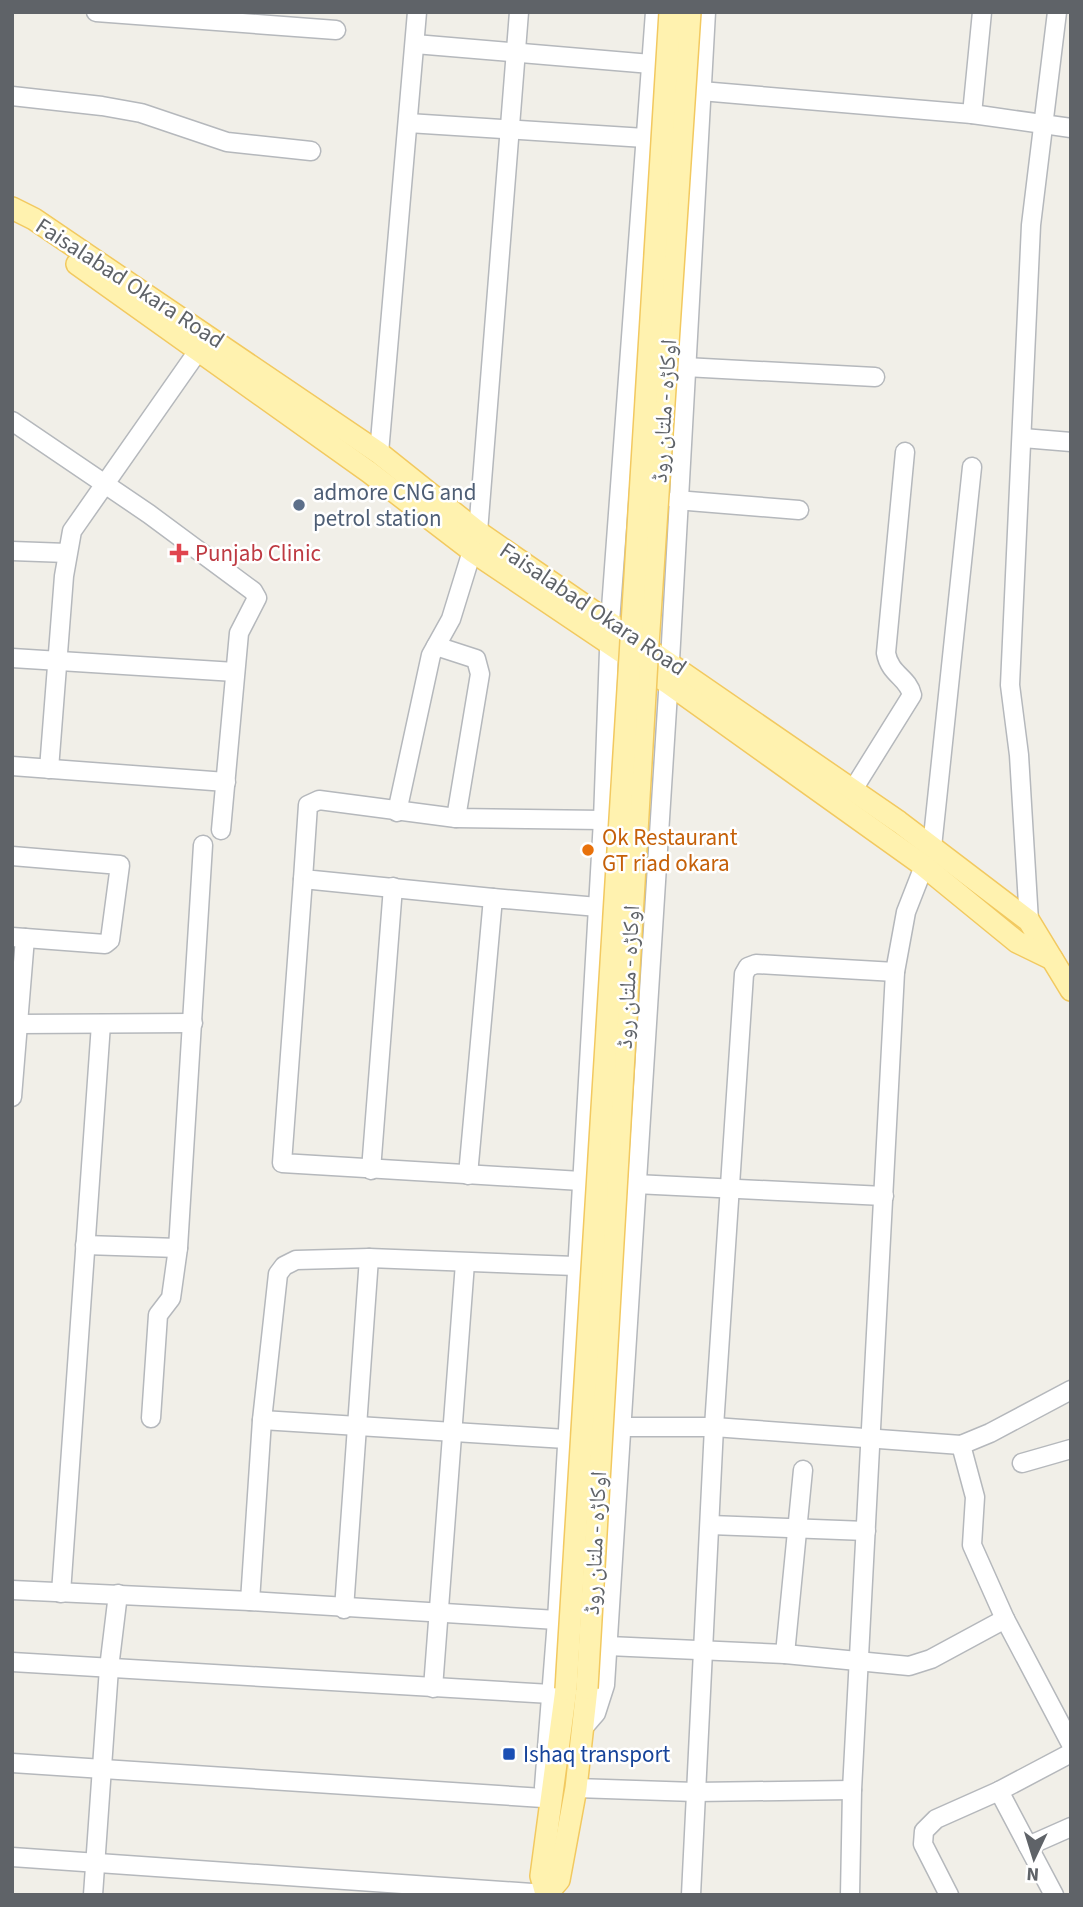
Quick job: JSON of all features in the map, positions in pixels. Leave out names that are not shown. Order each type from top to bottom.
[{"type":"main road","name":"اوکاڑہ - ملتان روڈ","points":[[546,1895],[559,1880],[576,1788],[583,1728],[568,1690],[670,12]]},
{"type":"main road","name":"اوکاڑہ - ملتان روڈ","points":[[546,1895],[541,1877],[568,1690],[647,660],[690,12]]},
{"type":"main road","name":"Faisalabad Okara Road","points":[[12,209],[34,219],[197,327],[379,453],[475,542]]},
{"type":"main road","name":"Faisalabad Okara Road","points":[[12,209],[28,228],[369,472],[610,632],[668,683],[924,866],[1017,942],[1052,959]]},
{"type":"main road","name":"Faisalabad Okara Road","points":[[610,632],[670,661],[854,788],[1030,921],[1071,990]]},
{"type":"street","points":[[96,12],[336,30]]},
{"type":"street","points":[[379,453],[417,12]]},
{"type":"street","points":[[397,813],[431,655],[452,619],[475,542],[519,12]]},
{"type":"street","points":[[549,1834],[543,1798],[568,1690],[557,1620],[566,1439],[603,820],[610,632],[626,442],[655,12]]},
{"type":"street","points":[[583,1728],[596,1713],[603,1695],[608,1646],[670,661],[676,500],[706,12]]},
{"type":"street","points":[[972,114],[982,12]]},
{"type":"street","points":[[1030,921],[1019,755],[1010,685],[1031,225],[1056,12]]},
{"type":"street","points":[[415,44],[651,64]]},
{"type":"street","points":[[701,91],[972,114],[1071,128]]},
{"type":"street","points":[[12,96],[128,110],[226,142],[310,151]]},
{"type":"street","points":[[408,123],[645,138]]},
{"type":"street","points":[[49,769],[67,553],[72,531],[198,351]]},
{"type":"street","points":[[685,367],[875,377]]},
{"type":"street","points":[[12,421],[253,591],[257,598],[239,634],[222,830]]},
{"type":"street","points":[[1023,438],[1071,442]]},
{"type":"street","points":[[854,788],[912,695],[910,686],[892,671],[886,653],[905,452]]},
{"type":"street","points":[[932,846],[972,467]]},
{"type":"street","points":[[676,500],[799,510]]},
{"type":"street","points":[[12,551],[67,553]]},
{"type":"street","points":[[436,646],[476,659],[480,674],[456,818]]},
{"type":"street","points":[[12,658],[235,672]]},
{"type":"street","points":[[12,766],[226,782]]},
{"type":"street","points":[[581,1181],[286,1165],[280,1158],[308,805],[313,800],[397,813],[456,818],[603,820]]},
{"type":"street","points":[[151,1418],[158,1315],[171,1298],[178,1248],[203,845]]},
{"type":"street","points":[[12,856],[120,865],[110,940],[105,944],[19,937],[18,1024],[12,1097]]},
{"type":"street","points":[[850,1895],[852,1790],[895,972],[906,912],[924,866]]},
{"type":"street","points":[[303,879],[598,907]]},
{"type":"street","points":[[371,1170],[393,887]]},
{"type":"street","points":[[468,1175],[493,898]]},
{"type":"street","points":[[691,1895],[714,1427],[744,974],[748,967],[756,964],[895,972]]},
{"type":"street","points":[[18,1024],[193,1023]]},
{"type":"street","points":[[61,1593],[101,1024]]},
{"type":"street","points":[[635,1184],[884,1196]]},
{"type":"street","points":[[85,1245],[178,1248]]},
{"type":"street","points":[[250,1601],[262,1420],[278,1275],[284,1266],[296,1260],[369,1258],[465,1264],[575,1266]]},
{"type":"street","points":[[344,1609],[369,1258]]},
{"type":"street","points":[[433,1688],[465,1264]]},
{"type":"street","points":[[622,1427],[714,1427],[871,1436],[961,1445],[990,1433],[1071,1390]]},
{"type":"street","points":[[262,1420],[566,1439]]},
{"type":"street","points":[[961,1445],[975,1497],[972,1545],[1005,1619],[1071,1744]]},
{"type":"street","points":[[1022,1463],[1071,1449]]},
{"type":"street","points":[[785,1654],[803,1469]]},
{"type":"street","points":[[710,1525],[866,1531]]},
{"type":"street","points":[[12,1590],[557,1620]]},
{"type":"street","points":[[93,1895],[109,1668],[118,1594]]},
{"type":"street","points":[[608,1646],[785,1654],[909,1666],[931,1659],[1005,1619]]},
{"type":"street","points":[[12,1662],[433,1688],[568,1690]]},
{"type":"street","points":[[949,1895],[923,1844],[923,1831],[936,1819],[999,1791],[1071,1753]]},
{"type":"street","points":[[12,1763],[543,1798]]},
{"type":"street","points":[[576,1788],[695,1792],[852,1790]]},
{"type":"street","points":[[999,1791],[1054,1895]]},
{"type":"street","points":[[1028,1846],[1071,1827]]},
{"type":"street","points":[[12,1857],[546,1895]]},
{"type":"place","name":"admore CNG and petrol station","points":[[299,505]]},
{"type":"place","name":"Punjab Clinic","points":[[179,553]]},
{"type":"place","name":"Ok Restaurant GT riad okara","points":[[588,850]]},
{"type":"place","name":"Ishaq transport","points":[[509,1754]]}]
